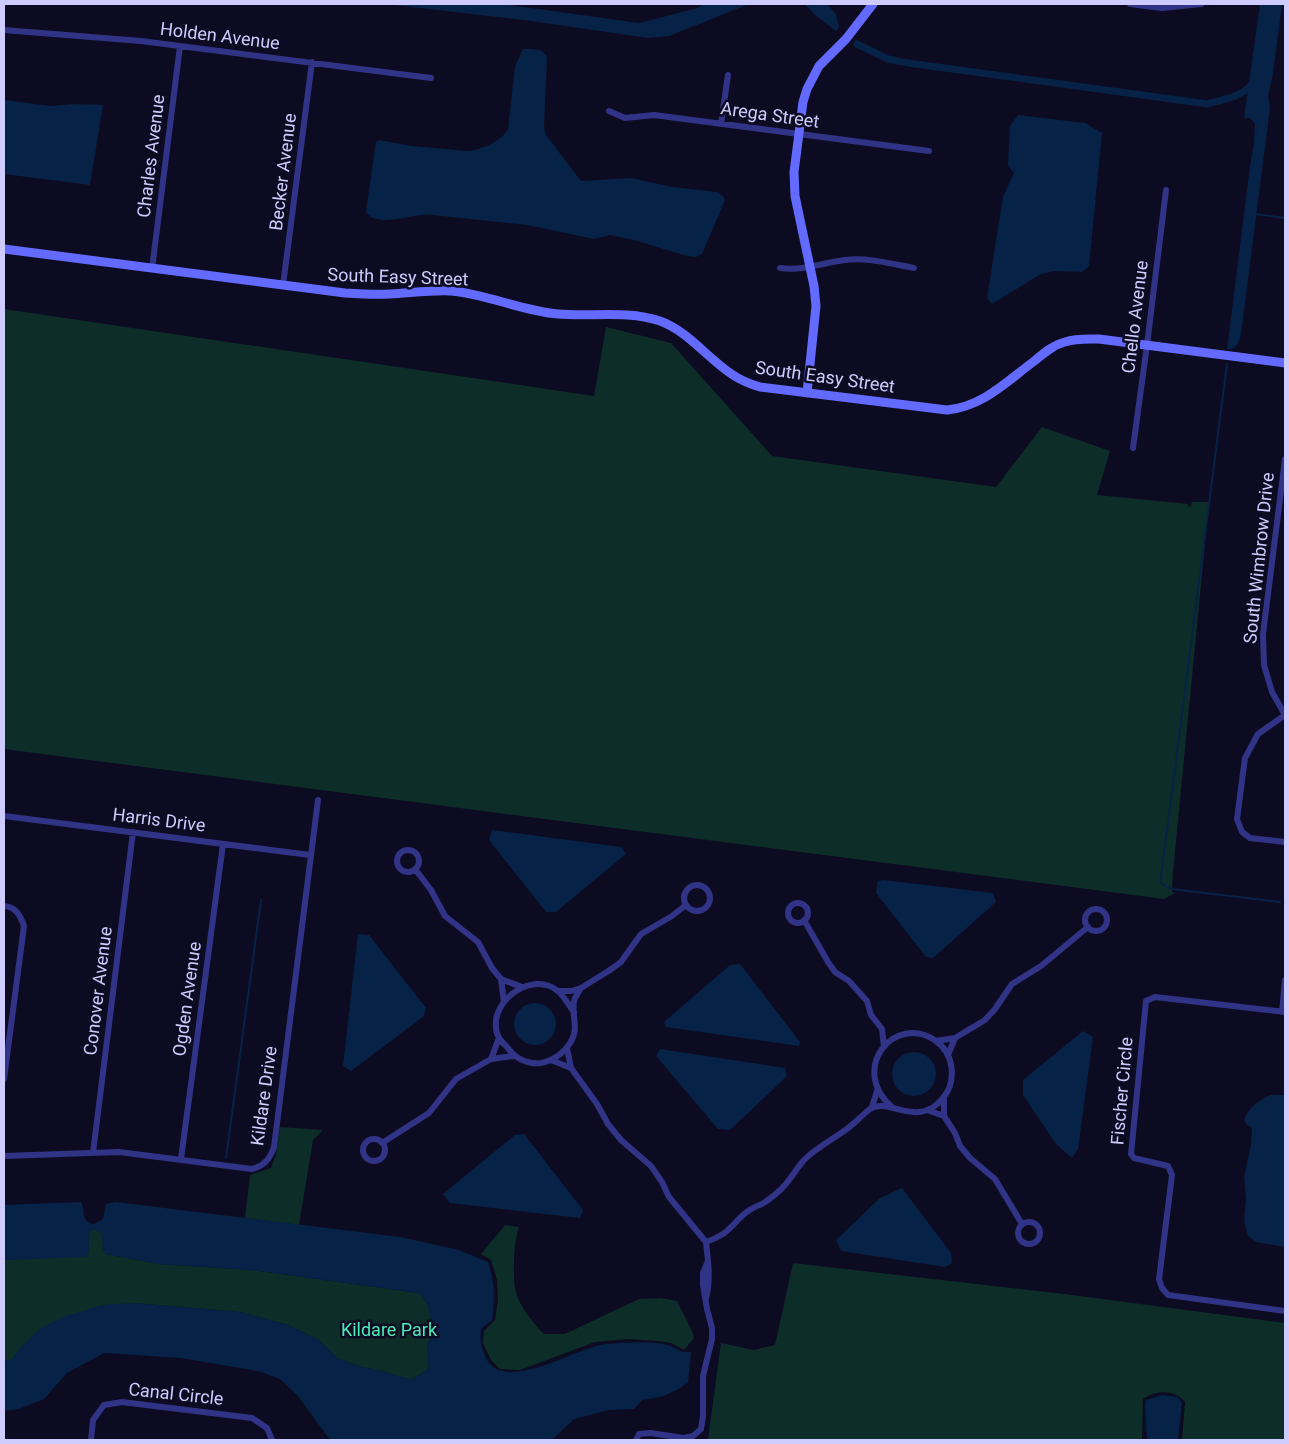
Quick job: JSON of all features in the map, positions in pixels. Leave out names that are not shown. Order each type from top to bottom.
[{"type":"street","points":[[807,393],[816,306],[795,196],[794,172],[798,134],[807,88],[819,66],[846,39],[874,4]]},
{"type":"street","points":[[1130,4],[1162,8],[1201,4]]},
{"type":"street","name":"Holden Avenue","points":[[4,30],[180,46],[431,78]]},
{"type":"street","name":"Charles Avenue","points":[[152,269],[180,46]]},
{"type":"street","name":"Becker Avenue","points":[[283,285],[312,62]]},
{"type":"street","points":[[721,124],[728,75]]},
{"type":"street","name":"Arega Street","points":[[609,111],[625,118],[654,115],[929,151]]},
{"type":"street","name":"Chello Avenue","points":[[1133,448],[1148,345],[1166,190]]},
{"type":"street","name":"South Easy Street","points":[[4,249],[152,269],[365,294],[452,291],[544,312],[560,314],[617,314],[643,317],[662,322],[676,330],[731,374],[744,382],[760,387],[947,410],[976,403],[992,394],[1048,350],[1064,342],[1083,338],[1285,363]]},
{"type":"street","points":[[780,268],[795,270],[846,260],[865,260],[914,268]]},
{"type":"street","name":"South Wimbrow Drive","points":[[1285,459],[1263,634],[1264,665],[1272,692],[1285,715]]},
{"type":"street","points":[[1285,715],[1258,734],[1245,758],[1237,819],[1242,832],[1250,838],[1285,842]]},
{"type":"street","name":"Kildare Drive","points":[[4,1156],[119,1152],[252,1169],[263,1165],[274,1147],[318,800]]},
{"type":"street","name":"Harris Drive","points":[[4,816],[310,855]]},
{"type":"street","name":"Conover Avenue","points":[[93,1153],[133,832]]},
{"type":"street","name":"Ogden Avenue","points":[[181,1159],[223,844]]},
{"type":"street","points":[[415,869],[431,890],[445,916],[478,942],[492,968],[501,979],[522,987]]},
{"type":"street","points":[[701,885],[708,891],[709,902],[702,909],[694,910],[686,905],[684,894],[690,887],[701,885]]},
{"type":"street","points":[[558,991],[571,991],[581,988],[621,962],[642,934],[686,905]]},
{"type":"street","points":[[4,906],[10,906],[19,913],[24,926],[4,1079]]},
{"type":"street","points":[[804,920],[835,972],[849,980],[859,990],[866,1001],[871,1015],[882,1029],[897,1037]]},
{"type":"street","points":[[936,1041],[955,1038],[985,1020],[1012,984],[1041,966],[1088,927]]},
{"type":"street","points":[[501,979],[504,1002]]},
{"type":"street","points":[[1284,1012],[1285,980]]},
{"type":"street","points":[[574,1012],[558,991],[547,985],[534,984],[522,987],[504,1002],[498,1012],[496,1022],[499,1038],[514,1056],[521,1060],[533,1063],[551,1060],[567,1048],[573,1039],[576,1026],[574,1001],[581,988]]},
{"type":"street","name":"Fischer Circle","points":[[1284,1012],[1155,996],[1146,1001],[1131,1154],[1134,1158],[1168,1166],[1172,1175],[1159,1279],[1162,1288],[1168,1295],[1285,1312]]},
{"type":"street","points":[[882,1029],[884,1047]]},
{"type":"street","points":[[944,1098],[927,1110],[913,1113],[892,1107],[884,1100],[874,1080],[874,1068],[877,1057],[884,1047],[897,1037],[917,1034],[936,1041],[948,1055],[952,1067],[952,1079],[944,1098],[944,1116],[955,1133],[960,1146],[970,1158],[995,1179],[1022,1224]]},
{"type":"street","points":[[491,1059],[499,1038]]},
{"type":"street","points":[[948,1055],[955,1038]]},
{"type":"street","points":[[567,1048],[571,1068],[620,1140],[651,1166],[669,1197],[706,1242],[707,1263],[703,1274],[712,1328],[712,1339],[703,1376],[703,1416],[701,1429],[693,1436],[684,1438],[650,1433],[637,1437]]},
{"type":"street","points":[[382,1143],[429,1113],[456,1079],[491,1059],[514,1056]]},
{"type":"street","points":[[551,1060],[571,1068]]},
{"type":"street","points":[[706,1242],[724,1234],[749,1210],[775,1194],[814,1151],[843,1132],[872,1107],[878,1090]]},
{"type":"street","points":[[872,1107],[892,1107]]},
{"type":"street","points":[[927,1110],[944,1116]]},
{"type":"street","name":"Canal Circle","points":[[91,1440],[94,1420],[104,1404],[122,1402],[252,1418],[267,1428],[272,1440]]},
{"type":"green space","points":[[4,309],[594,396],[606,327],[671,343],[772,456],[996,487],[1042,427],[1110,451],[1097,495],[1188,504],[1188,507],[1191,506],[1192,502],[1209,502],[1173,872],[1172,892],[1175,893],[1164,899],[4,749]]},
{"type":"green space","points":[[280,1127],[323,1130],[313,1140],[299,1225],[245,1218],[250,1175],[271,1168],[276,1155]]},
{"type":"green space","points":[[505,1225],[519,1227],[514,1259],[516,1292],[524,1309],[544,1334],[565,1334],[639,1299],[661,1298],[677,1301],[694,1338],[684,1350],[671,1343],[657,1341],[628,1339],[595,1342],[520,1370],[500,1369],[491,1360],[483,1343],[484,1331],[495,1320],[498,1300],[497,1280],[491,1260],[481,1254]]},
{"type":"green space","name":"Kildare Park","points":[[93,1229],[102,1233],[103,1249],[106,1254],[159,1264],[252,1270],[419,1293],[428,1305],[433,1329],[427,1347],[429,1368],[412,1380],[358,1366],[337,1358],[319,1340],[288,1325],[240,1312],[133,1303],[22,1346],[12,1360],[4,1361],[4,1260],[68,1256],[89,1251],[89,1234]]},
{"type":"green space","points":[[793,1263],[1064,1294],[1285,1323],[1285,1440],[1182,1440],[1185,1402],[1176,1395],[1165,1392],[1153,1394],[1143,1399],[1142,1440],[708,1440],[721,1343],[754,1350],[775,1345]]},
{"type":"water","points":[[386,4],[502,4],[639,23],[694,9],[706,4],[749,4],[669,36],[648,38],[531,21]]},
{"type":"water","points":[[805,4],[827,4],[836,14],[839,27],[836,31],[815,15]]},
{"type":"water","points":[[1260,4],[1282,4],[1268,96],[1270,108],[1241,334],[1235,347],[1227,350],[1250,166],[1257,126],[1250,118],[1244,118]]},
{"type":"water","points":[[523,49],[539,50],[547,56],[544,128],[546,135],[581,181],[631,178],[673,187],[716,192],[723,196],[725,200],[702,254],[696,257],[687,256],[610,235],[594,239],[527,225],[428,215],[391,220],[376,219],[370,216],[366,211],[376,142],[379,140],[411,146],[468,151],[485,147],[496,141],[508,129],[515,66]]},
{"type":"water","points":[[4,100],[50,106],[76,104],[103,105],[90,185],[4,174]]},
{"type":"water","points":[[1018,115],[1085,123],[1102,133],[1089,266],[1082,272],[1053,271],[1039,275],[992,304],[987,298],[1003,197],[1014,173],[1008,165],[1010,126]]},
{"type":"water","points":[[492,830],[621,847],[626,854],[556,912],[546,912],[489,840]]},
{"type":"water","points":[[884,880],[993,893],[996,902],[933,958],[926,957],[876,893],[878,881]]},
{"type":"water","points":[[358,934],[369,935],[426,1008],[424,1016],[351,1071],[343,1066]]},
{"type":"water","points":[[740,964],[800,1042],[799,1046],[666,1027],[664,1022],[730,965]]},
{"type":"water","points":[[535,1003],[550,1009],[556,1024],[550,1039],[535,1045],[520,1039],[514,1024],[520,1009]]},
{"type":"water","points":[[1083,1031],[1093,1037],[1078,1149],[1072,1158],[1056,1144],[1023,1095],[1023,1080]]},
{"type":"water","points":[[660,1049],[785,1068],[787,1076],[730,1130],[718,1129],[656,1056]]},
{"type":"water","points":[[910,1052],[918,1052],[930,1058],[936,1074],[930,1090],[918,1096],[910,1096],[898,1090],[892,1078],[892,1070],[898,1058]]},
{"type":"water","points":[[1271,1095],[1285,1095],[1285,1247],[1256,1242],[1248,1236],[1244,1221],[1246,1199],[1244,1177],[1251,1145],[1252,1127],[1247,1125],[1244,1120],[1255,1104]]},
{"type":"water","points":[[524,1134],[583,1210],[580,1218],[450,1203],[443,1194],[515,1135]]},
{"type":"water","points":[[902,1188],[951,1253],[952,1263],[945,1267],[841,1251],[836,1240],[880,1198]]},
{"type":"water","points":[[81,1202],[85,1218],[94,1224],[103,1219],[106,1204],[116,1202],[400,1237],[459,1250],[488,1262],[493,1284],[493,1312],[492,1320],[481,1329],[481,1341],[486,1358],[495,1368],[508,1372],[524,1371],[606,1344],[656,1343],[681,1351],[691,1352],[688,1382],[666,1395],[642,1400],[634,1409],[609,1410],[574,1419],[552,1440],[330,1440],[298,1396],[280,1379],[258,1371],[181,1358],[104,1353],[67,1373],[44,1399],[19,1409],[4,1411],[4,1361],[12,1359],[22,1346],[41,1328],[63,1317],[102,1305],[133,1303],[240,1312],[288,1325],[319,1340],[337,1358],[358,1366],[412,1380],[429,1368],[427,1347],[433,1329],[428,1305],[419,1293],[252,1270],[159,1264],[106,1254],[103,1249],[102,1233],[93,1229],[89,1235],[87,1257],[4,1260],[4,1205]]},
{"type":"water","points":[[1162,1395],[1177,1397],[1182,1402],[1178,1440],[1147,1440],[1146,1400]]},
{"type":"waterway","points":[[857,44],[888,59],[908,63],[1208,104],[1239,94],[1253,82]]},
{"type":"waterway","points":[[1255,144],[1256,122]]},
{"type":"waterway","points":[[1255,214],[1285,218]]},
{"type":"waterway","points":[[1227,364],[1161,883],[1171,889],[1280,902]]},
{"type":"waterway","points":[[226,1158],[261,900]]}]
